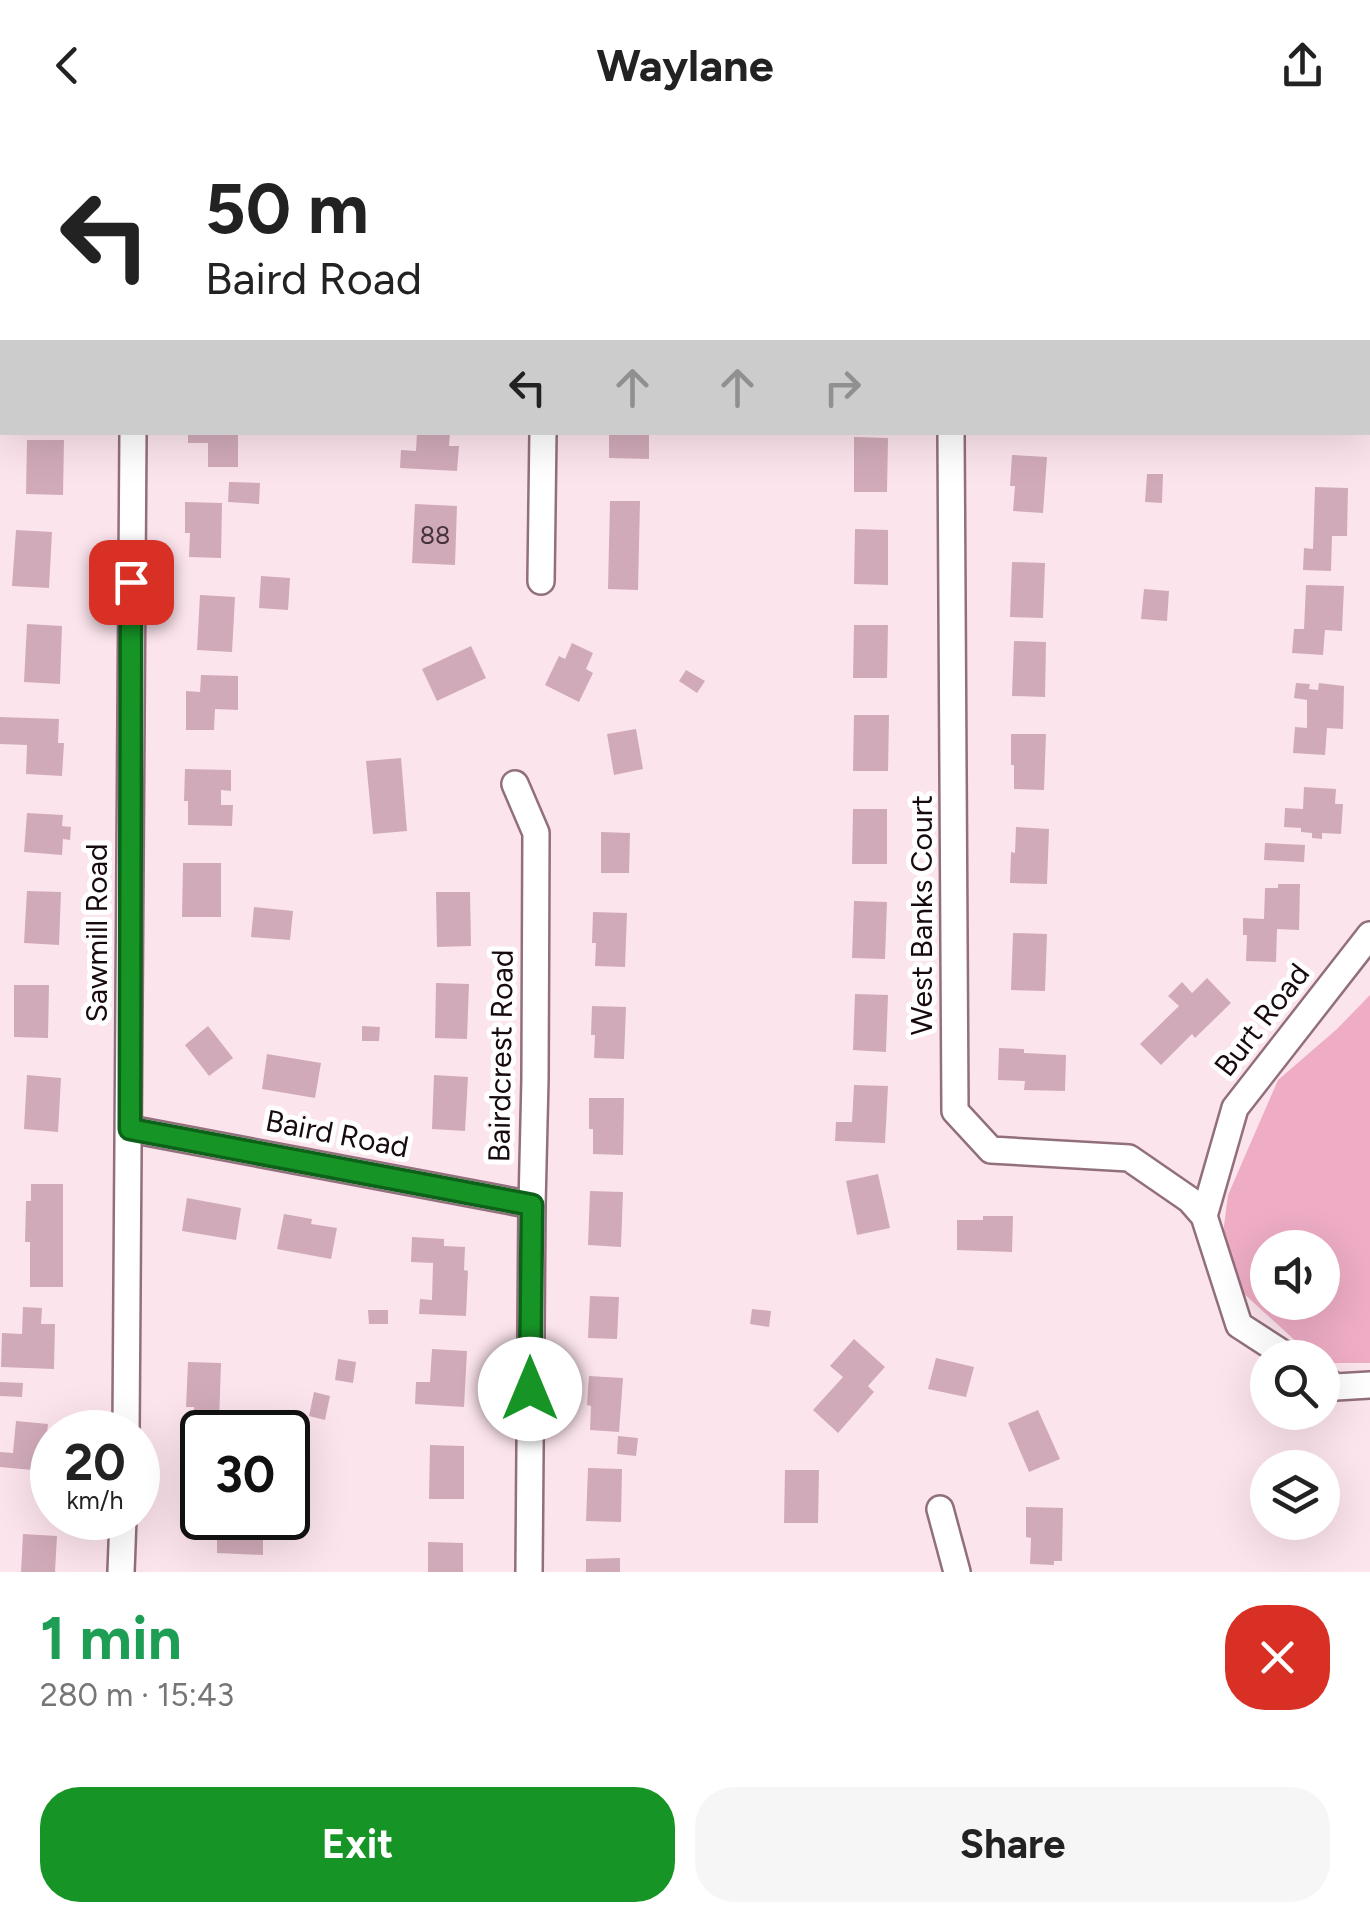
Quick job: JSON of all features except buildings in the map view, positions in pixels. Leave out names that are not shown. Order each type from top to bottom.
[{"type":"street","name":"Sawmill Road","points":[[126,1410],[132,435]]},
{"type":"street","points":[[541,580],[543,435]]},
{"type":"street","name":"West Banks Court","points":[[951,435],[955,1111],[991,1150],[1128,1158],[1190,1200],[1204,1216]]},
{"type":"street","name":"Bairdcrest Road","points":[[515,784],[536,834],[528,1572]]},
{"type":"street","name":"Burt Road","points":[[1204,1216],[1235,1108],[1370,935]]},
{"type":"street","name":"Baird Road","points":[[130,1129],[532,1205]]},
{"type":"street","points":[[1204,1216],[1239,1325],[1262,1340]]},
{"type":"street","points":[[1340,1386],[1370,1385]]},
{"type":"street","points":[[940,1509],[957,1572]]},
{"type":"street","points":[[121,1572],[122,1540]]},
{"type":"shaded area","points":[[1370,995],[1370,1363],[1340,1363],[1340,1340],[1294,1340],[1273,1320],[1340,1320],[1340,1230],[1250,1230],[1250,1299],[1241,1291],[1222,1241],[1228,1195],[1278,1080]]},
{"type":"route","points":[[131,582],[130,1129],[532,1205],[530,1389]]}]
